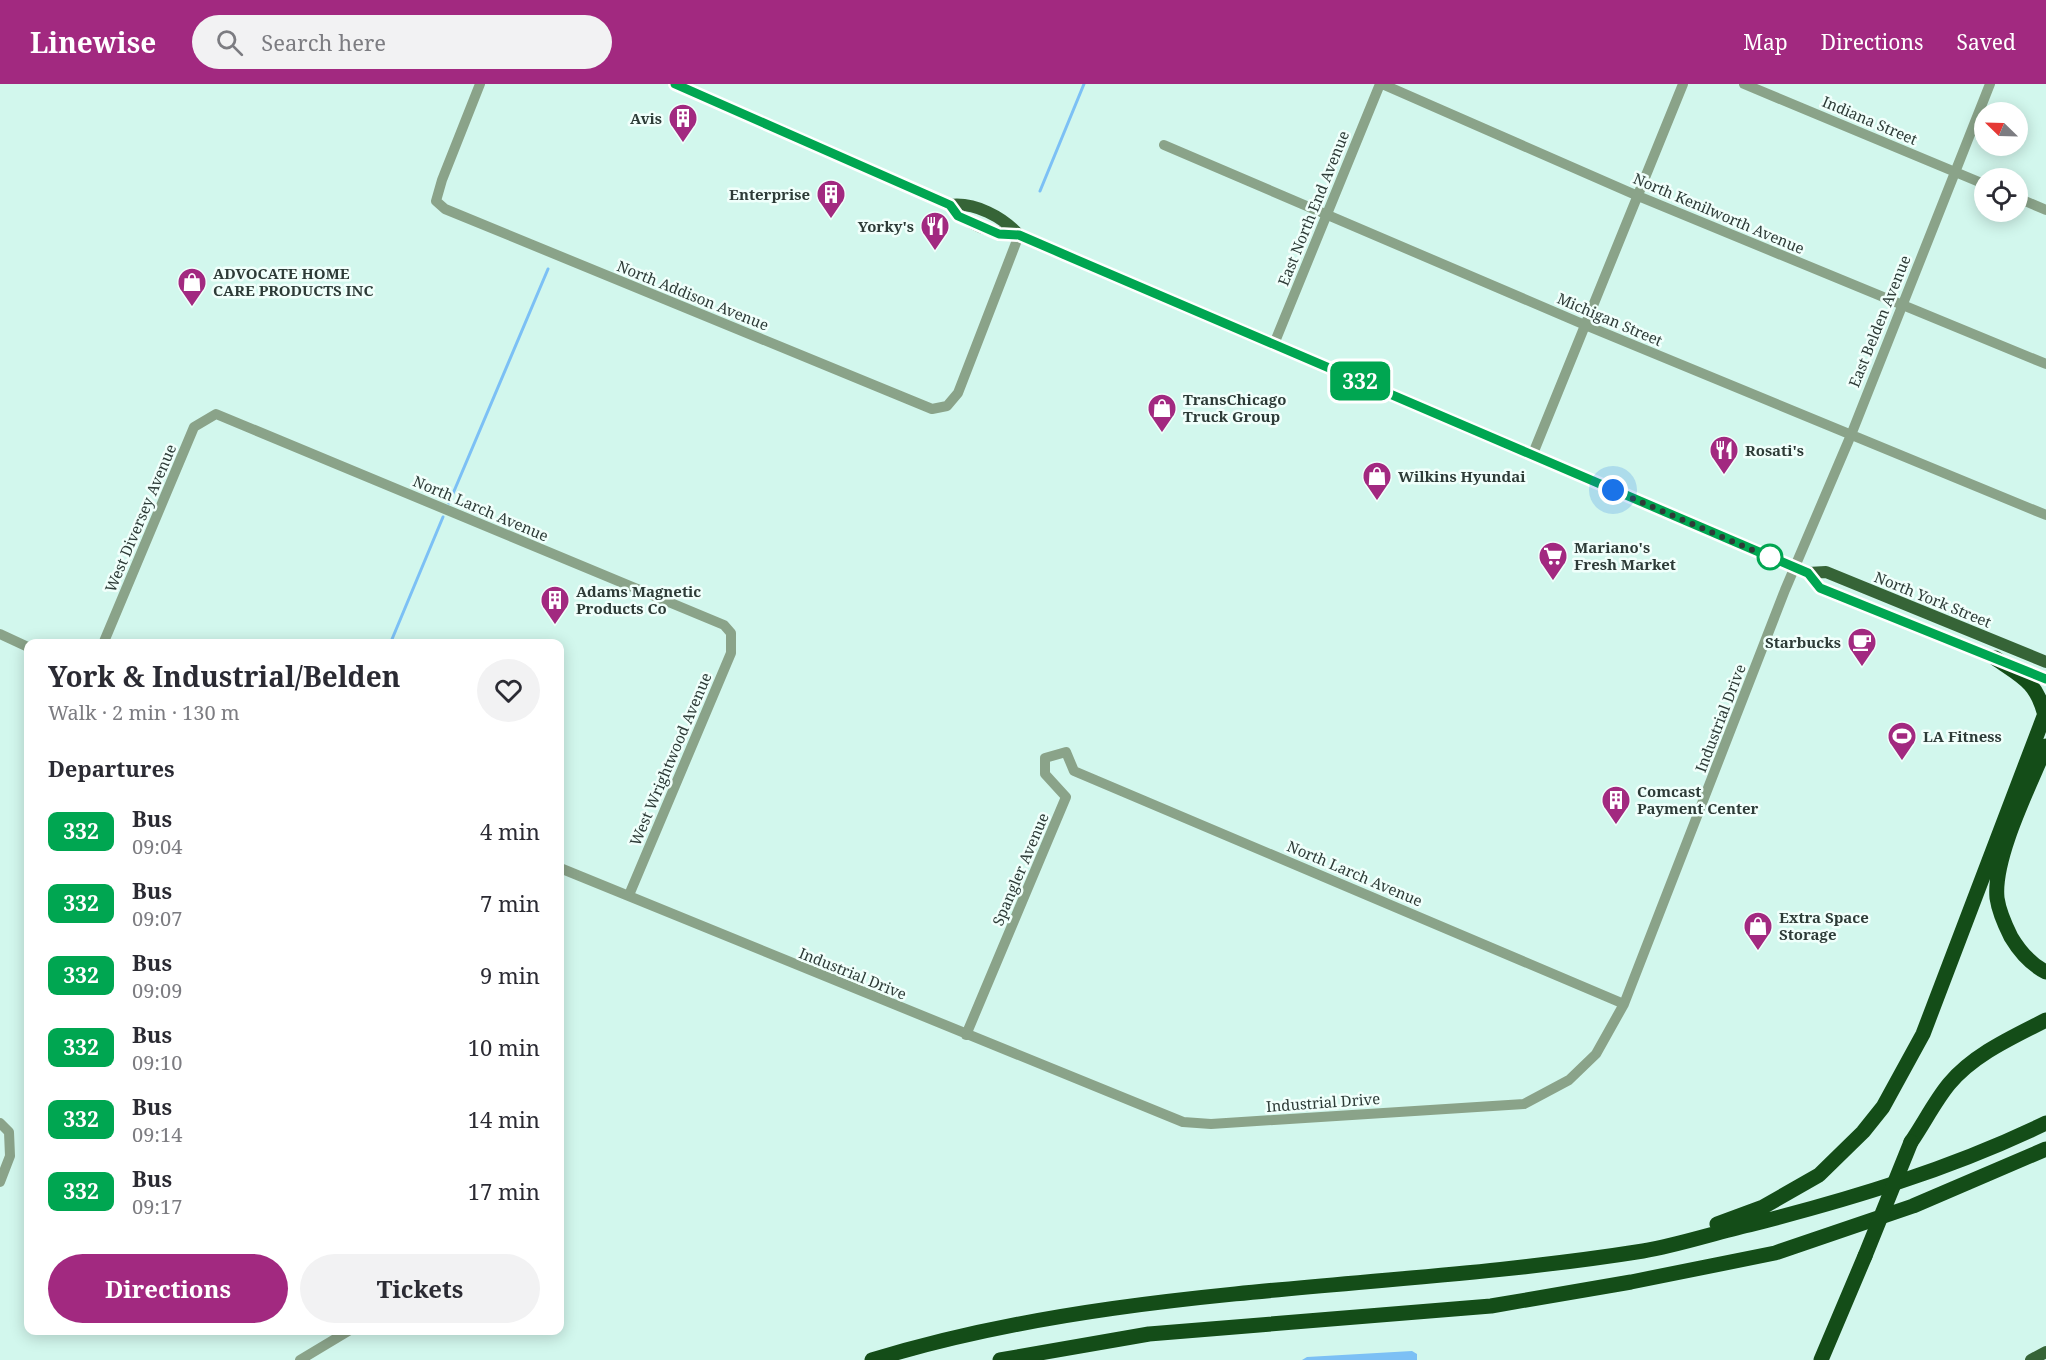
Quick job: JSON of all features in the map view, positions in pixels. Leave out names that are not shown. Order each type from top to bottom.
[{"type":"highway","points":[[1646,1251],[1763,1207],[1819,1175],[1863,1132],[1883,1107],[1923,1034],[2045,713],[2034,686],[2021,674],[1995,658]]},
{"type":"highway","points":[[2046,746],[2005,848],[1997,876],[1997,898],[2004,923],[2018,948],[2034,965],[2046,972]]},
{"type":"highway","points":[[1821,1360],[1911,1142],[1950,1083],[1976,1060],[2007,1039],[2046,1020]]},
{"type":"highway","points":[[872,1360],[931,1342],[1017,1322],[1135,1303],[1406,1280],[1646,1251],[1851,1199],[1985,1152],[2046,1123]]},
{"type":"highway","points":[[1000,1360],[1149,1334],[1491,1306],[1631,1282],[1775,1253],[1913,1206],[2046,1149]]},
{"type":"main road","name":"North York Street","points":[[675,84],[950,205],[958,216],[999,234],[1019,235],[1808,573],[1827,572],[2046,662]]},
{"type":"main road","name":"North York Street","points":[[1808,573],[1820,588],[2046,678]]},
{"type":"main road","points":[[2031,1360],[2046,1352]]},
{"type":"street","name":"North Addison Avenue","points":[[480,84],[436,201],[471,220],[925,407],[942,409],[953,402],[958,393],[1019,235]]},
{"type":"street","name":"North Kenilworth Avenue","points":[[1381,84],[1638,196],[2046,364]]},
{"type":"street","name":"East North End Avenue","points":[[1274,344],[1381,84]]},
{"type":"street","points":[[1532,456],[1683,84]]},
{"type":"street","name":"Indiana Street","points":[[1744,84],[1974,180]]},
{"type":"street","name":"East Belden Avenue","points":[[1794,567],[1851,435],[1990,84]]},
{"type":"street","name":"Michigan Street","points":[[1164,145],[1585,325],[2046,514]]},
{"type":"street","points":[[2028,202],[2046,210]]},
{"type":"street","name":"North Larch Avenue","points":[[216,414],[724,625],[731,633]]},
{"type":"street","name":"West Diversey Avenue","points":[[105,639],[194,427],[216,414]]},
{"type":"street","name":"Industrial Drive","points":[[564,870],[1163,1116],[1183,1122],[1211,1124],[1524,1104],[1569,1080],[1596,1054],[1624,1004],[1794,567]]},
{"type":"street","name":"West Wrightwood Avenue","points":[[629,895],[731,653],[731,633]]},
{"type":"street","points":[[0,634],[24,644]]},
{"type":"street","name":"Spangler Avenue","points":[[966,1035],[1066,797],[1045,774],[1045,758],[1066,752],[1074,771]]},
{"type":"street","name":"North Larch Avenue","points":[[1074,771],[1624,1004]]},
{"type":"street","points":[[0,1123],[9,1132],[10,1156],[0,1182]]},
{"type":"street","points":[[300,1360],[342,1335]]},
{"type":"water","points":[[1412,1351],[1417,1354],[1417,1360],[1302,1360],[1307,1357]]},
{"type":"waterway","points":[[1040,191],[1084,84]]},
{"type":"waterway","points":[[449,503],[548,269]]},
{"type":"waterway","points":[[392,639],[443,517]]},
{"type":"bus line","name":"332","points":[[675,84],[950,205],[958,216],[999,234],[1019,235],[1808,573],[1820,588],[2046,679]]},
{"type":"place","name":"Avis","points":[[683,144]]},
{"type":"place","name":"Enterprise","points":[[831,220]]},
{"type":"place","name":"Yorky's","points":[[935,252]]},
{"type":"place","name":"ADVOCATE HOME CARE PRODUCTS INC","points":[[192,308]]},
{"type":"place","name":"TransChicago Truck Group","points":[[1162,434]]},
{"type":"place","name":"Rosati's","points":[[1724,476]]},
{"type":"place","name":"Wilkins Hyundai","points":[[1377,502]]},
{"type":"place","name":"Mariano's Fresh Market","points":[[1553,582]]},
{"type":"place","name":"Adams Magnetic Products Co","points":[[555,626]]},
{"type":"place","name":"Starbucks","points":[[1862,668]]},
{"type":"place","name":"LA Fitness","points":[[1902,762]]},
{"type":"place","name":"Comcast Payment Center","points":[[1616,826]]},
{"type":"place","name":"Extra Space Storage","points":[[1758,952]]},
{"type":"route","points":[[1613,490],[1776,560],[1770,557]]}]
